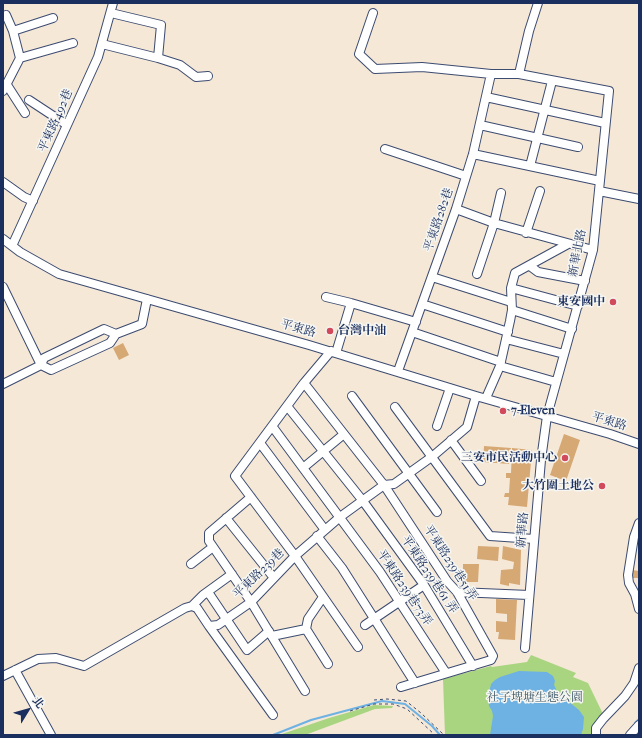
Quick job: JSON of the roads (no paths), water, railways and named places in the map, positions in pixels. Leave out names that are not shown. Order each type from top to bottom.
[{"type":"street","name":"平東路492巷","points":[[12,246],[98,57],[113,3]]},
{"type":"street","points":[[519,74],[529,31],[538,3]]},
{"type":"street","points":[[111,13],[161,25],[158,58]]},
{"type":"street","points":[[373,13],[359,54],[375,69],[422,67],[491,74],[519,74],[552,81],[530,166]]},
{"type":"street","points":[[6,15],[13,31],[20,58],[5,88],[25,113]]},
{"type":"street","points":[[13,31],[53,18]]},
{"type":"street","points":[[20,58],[73,43]]},
{"type":"street","points":[[102,44],[180,65],[196,77],[208,76]]},
{"type":"street","name":"平東路282巷","points":[[398,371],[456,209],[473,154],[491,74]]},
{"type":"street","name":"新華北路","points":[[547,416],[593,250],[608,91],[552,81]]},
{"type":"street","points":[[486,98],[605,123]]},
{"type":"street","points":[[29,100],[67,125]]},
{"type":"street","points":[[480,125],[578,147]]},
{"type":"street","points":[[386,149],[466,176]]},
{"type":"street","points":[[473,154],[600,181]]},
{"type":"street","points":[[3,182],[24,197],[33,201]]},
{"type":"street","points":[[526,233],[540,191]]},
{"type":"street","points":[[599,191],[639,199]]},
{"type":"street","points":[[477,274],[494,223],[501,193]]},
{"type":"street","points":[[456,209],[526,233],[593,250]]},
{"type":"street","name":"平東路","points":[[3,239],[20,252],[59,274],[334,352],[639,444]]},
{"type":"street","points":[[486,398],[501,364],[512,306],[511,288],[515,273],[568,244]]},
{"type":"street","points":[[530,266],[538,272],[585,281]]},
{"type":"street","points":[[432,277],[572,329]]},
{"type":"street","points":[[3,287],[41,365],[51,370],[110,343],[116,334],[142,324],[147,298]]},
{"type":"street","points":[[511,288],[578,306]]},
{"type":"street","points":[[326,298],[351,303],[416,322]]},
{"type":"street","points":[[351,303],[334,352],[304,383],[235,476],[295,556],[358,647]]},
{"type":"street","points":[[422,304],[564,354]]},
{"type":"street","points":[[3,384],[41,365],[44,358],[104,329],[116,334]]},
{"type":"street","points":[[412,332],[556,382]]},
{"type":"street","name":"平東路239巷51弄","points":[[304,383],[384,485],[447,581],[457,592],[493,656],[492,660],[473,666]]},
{"type":"street","points":[[437,426],[450,388]]},
{"type":"street","points":[[352,396],[437,512]]},
{"type":"street","name":"平東路239巷","points":[[209,626],[218,625],[251,602],[295,556],[340,517],[384,485],[394,484],[433,456],[467,427],[476,396]]},
{"type":"street","name":"平東路239巷61 弄","points":[[287,406],[363,501],[424,585],[473,666]]},
{"type":"street","points":[[395,407],[433,456],[490,536],[534,539]]},
{"type":"street","name":"新華路","points":[[525,648],[541,460],[547,416]]},
{"type":"street","name":"平東路239巷73弄","points":[[272,426],[380,572],[446,674]]},
{"type":"street","points":[[303,468],[344,434]]},
{"type":"street","points":[[451,440],[481,481]]},
{"type":"street","points":[[260,443],[325,530]]},
{"type":"street","points":[[251,497],[209,533],[209,541],[251,602],[305,691]]},
{"type":"street","points":[[226,518],[274,578]]},
{"type":"street","points":[[639,522],[634,537],[628,575],[629,583],[635,594],[639,609]]},
{"type":"street","points":[[317,536],[342,568],[415,683]]},
{"type":"street","points":[[191,564],[213,547]]},
{"type":"street","points":[[3,676],[38,659],[56,658],[84,666],[185,608],[192,606],[232,574]]},
{"type":"street","points":[[365,625],[424,585]]},
{"type":"street","points":[[208,592],[247,650],[270,633],[306,629]]},
{"type":"street","points":[[457,592],[529,595]]},
{"type":"street","points":[[323,597],[308,619],[306,629],[328,664]]},
{"type":"street","points":[[192,606],[197,608],[273,715]]},
{"type":"street","points":[[401,687],[473,666]]},
{"type":"street","points":[[596,735],[596,728],[603,718],[625,696],[634,683],[639,668]]},
{"type":"street","points":[[15,670],[51,735]]},
{"type":"street","points":[[630,735],[639,724]]},
{"type":"water","points":[[519,671],[547,672],[553,676],[555,681],[554,685],[558,693],[579,710],[584,717],[581,735],[490,735],[493,716],[488,698],[491,684],[500,677]]},
{"type":"waterway","points":[[273,735],[311,720],[382,701],[405,704],[432,726],[440,735]]},
{"type":"waterway","points":[[635,723],[639,719]]},
{"type":"place","name":"東安國中","points":[[613,302]]},
{"type":"place","name":"台灣中油","points":[[330,331]]},
{"type":"place","name":"7-Eleven","points":[[503,411]]},
{"type":"place","name":"三安市民活動中心","points":[[565,458]]},
{"type":"place","name":"大竹圍土地公","points":[[602,486]]},
{"type":"park label","name":"社子埤塘生態公園","points":[[535,698]]}]
